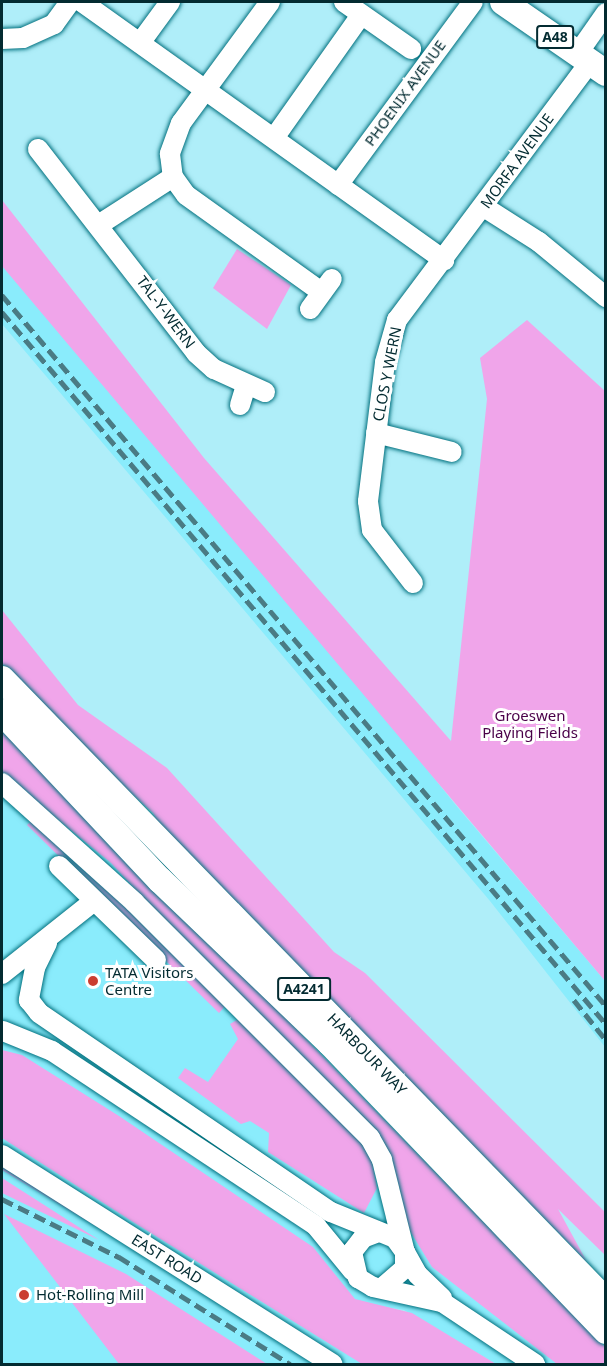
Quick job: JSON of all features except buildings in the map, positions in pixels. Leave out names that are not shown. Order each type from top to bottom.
[{"type":"main road","name":"A48","points":[[503,2],[591,63]]},
{"type":"main road","name":"HARBOUR WAY","points":[[2,680],[606,1301]]},
{"type":"main road","name":"HARBOUR WAY","points":[[2,711],[160,880],[330,1043],[606,1331]]},
{"type":"street","points":[[2,39],[23,38],[54,24],[70,2]]},
{"type":"street","points":[[82,2],[444,260]]},
{"type":"street","points":[[140,43],[170,2]]},
{"type":"street","points":[[270,2],[208,90],[181,123],[170,154],[173,177],[186,195],[326,285],[310,309]]},
{"type":"street","points":[[344,2],[411,49]]},
{"type":"street","name":"PHOENIX AVENUE","points":[[338,185],[473,2]]},
{"type":"street","name":"MORFA AVENUE","points":[[444,260],[591,63],[606,13]]},
{"type":"street","points":[[274,138],[361,15]]},
{"type":"street","name":"TAL-Y-WERN","points":[[41,161],[99,224],[196,353],[246,386],[265,392]]},
{"type":"street","points":[[99,224],[173,177]]},
{"type":"street","points":[[484,207],[539,242],[606,297]]},
{"type":"street","name":"CLOS Y WERN","points":[[402,579],[372,530],[369,501],[376,433],[397,320],[444,260]]},
{"type":"street","points":[[240,405],[246,386]]},
{"type":"street","name":"CLOS Y WERN","points":[[376,433],[432,455],[452,452]]},
{"type":"street","points":[[2,783],[134,902],[359,1126],[378,1151],[404,1250],[403,1274],[383,1287]]},
{"type":"street","points":[[59,866],[93,902],[156,960]]},
{"type":"street","points":[[2,975],[47,943],[93,902]]},
{"type":"street","points":[[2,1031],[25,1019],[35,968],[47,943]]},
{"type":"street","points":[[2,975],[24,985],[30,1000],[51,1024],[294,1188],[376,1233],[395,1238],[417,1274],[456,1310],[535,1365]]},
{"type":"street","points":[[2,1031],[52,1051],[316,1226],[364,1284],[422,1294],[456,1310]]},
{"type":"street","name":"EAST ROAD","points":[[2,1155],[333,1365]]},
{"type":"street","points":[[353,1271],[355,1246],[376,1233],[385,1181]]},
{"type":"shaded area","points":[[2,239],[454,803],[605,981],[605,1047],[490,901],[2,324]]},
{"type":"shaded area","points":[[2,726],[581,1364],[496,1364],[404,1310],[373,1305],[463,1364],[2,1364]]},
{"type":"green space","name":"Groeswen Playing Fields","points":[[2,200],[204,458],[451,741],[487,399],[480,358],[527,320],[605,391],[605,981],[2,266]]},
{"type":"green space","points":[[237,249],[291,285],[267,329],[213,288]]},
{"type":"green space","points":[[2,610],[78,705],[167,768],[334,952],[365,973],[605,1212],[605,1255],[558,1209],[587,1262],[162,830],[153,813],[58,727],[2,663]]},
{"type":"green space","points":[[2,726],[605,1347],[605,1364],[557,1364],[432,1267],[402,1218],[390,1166],[111,863],[2,774]]},
{"type":"green space","points":[[32,820],[104,881],[227,1004],[219,1013],[27,825]]},
{"type":"green space","points":[[240,1018],[356,1132],[371,1154],[377,1188],[364,1213],[268,1152],[269,1133],[250,1121],[241,1124],[178,1078],[185,1068],[208,1082],[238,1039],[230,1024]]},
{"type":"green space","points":[[2,1050],[22,1055],[119,1116],[313,1247],[355,1299],[412,1313],[496,1364],[362,1364],[133,1222],[2,1138]]},
{"type":"green space","points":[[2,1165],[165,1268],[2,1170]]},
{"type":"green space","points":[[2,1178],[99,1240],[2,1193]]},
{"type":"green space","points":[[4,1214],[126,1274],[267,1364],[119,1364]]},
{"type":"railway","points":[[2,295],[606,1006]]},
{"type":"railway","points":[[2,312],[606,1024]]},
{"type":"railway","points":[[574,1000],[606,1040]]},
{"type":"railway","points":[[2,1199],[119,1257],[290,1364]]},
{"type":"place","name":"TATA Visitors Centre","points":[[93,981]]},
{"type":"place","name":"Hot-Rolling Mill","points":[[24,1295]]}]
